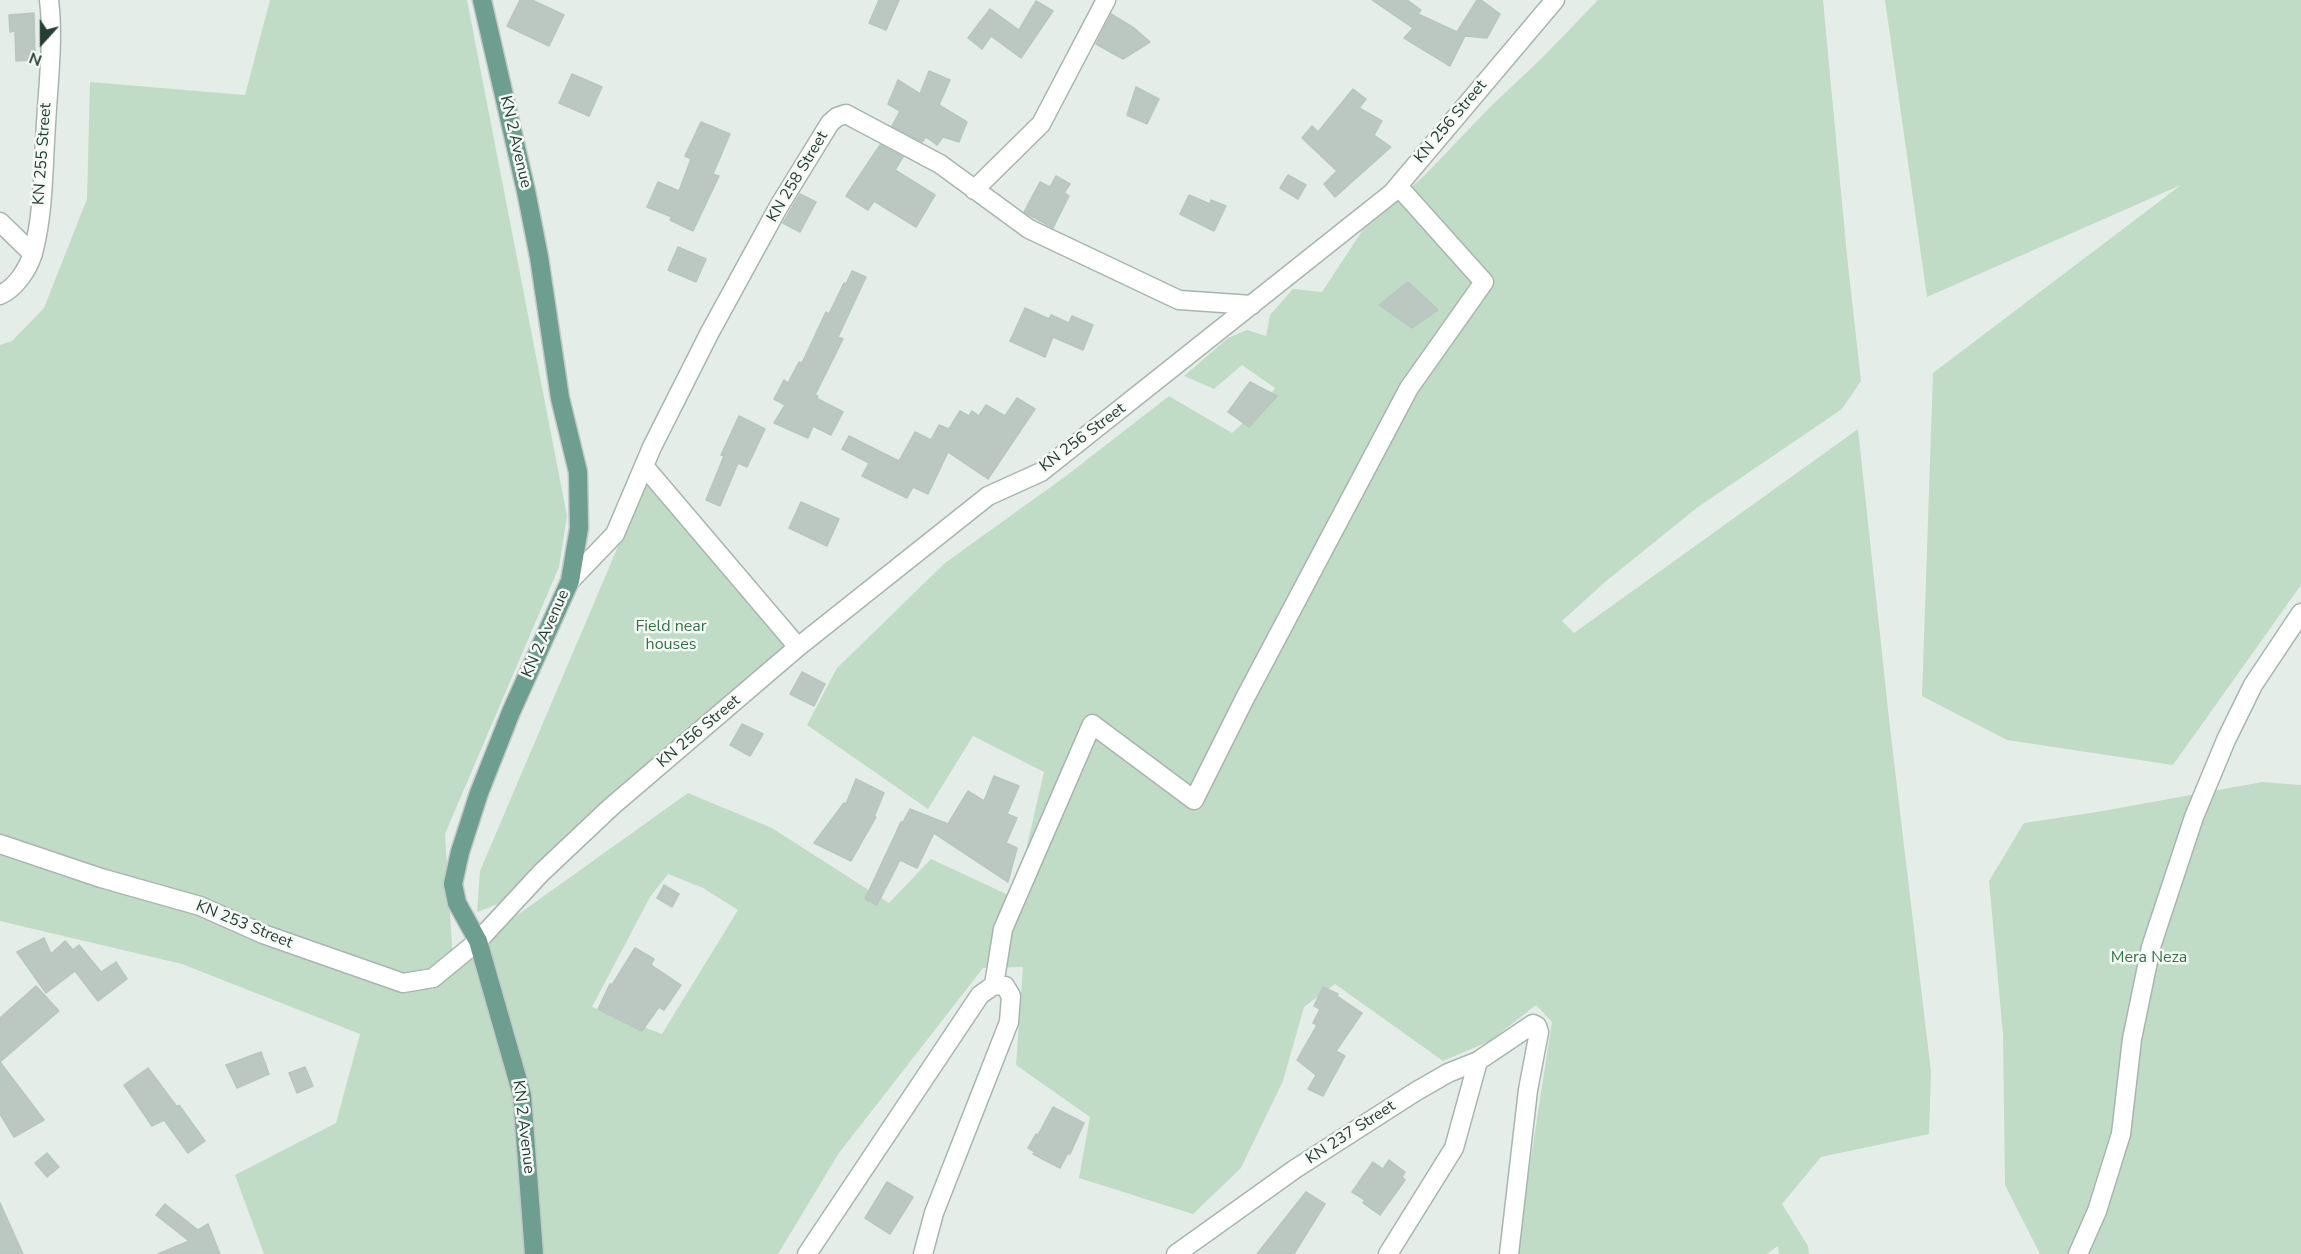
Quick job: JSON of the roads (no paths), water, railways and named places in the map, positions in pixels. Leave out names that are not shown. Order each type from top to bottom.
[{"type":"main road","name":"KN 2 Avenue","points":[[482,0],[528,202],[560,398],[578,472],[579,528],[570,581],[511,712],[479,794],[460,852],[453,884],[458,903],[478,941],[522,1095],[534,1254]]},
{"type":"street","name":"KN 255 Street","points":[[0,295],[23,275],[33,254],[41,190],[50,62],[49,0]]},
{"type":"street","points":[[974,190],[1041,124],[1106,0]]},
{"type":"street","name":"KN 256 Street","points":[[478,941],[541,873],[611,807],[798,647],[988,496],[1041,471],[1392,193],[1555,0]]},
{"type":"street","name":"KN 258 Street","points":[[570,581],[615,534],[644,466],[710,332],[779,206],[830,123],[837,117],[846,114],[940,164],[1029,229],[1179,300],[1252,305]]},
{"type":"street","points":[[807,1254],[980,995],[994,985],[1003,930],[1092,724],[1194,800],[1245,698],[1409,388],[1484,282],[1398,186]]},
{"type":"street","points":[[0,222],[33,254]]},
{"type":"street","points":[[644,466],[798,647]]},
{"type":"street","points":[[2078,1254],[2097,1211],[2121,1134],[2132,1040],[2151,947],[2194,817],[2226,740],[2253,685],[2301,613]]},
{"type":"street","name":"KN 253 Street","points":[[0,844],[101,878],[200,906],[263,934],[403,983],[433,978],[478,941]]},
{"type":"street","points":[[923,1254],[934,1213],[1009,1022],[1011,996],[1005,987],[994,985]]},
{"type":"street","name":"KN 237 Street","points":[[1176,1254],[1295,1169],[1415,1092],[1448,1073],[1478,1061],[1533,1024],[1537,1026],[1539,1032],[1528,1090],[1509,1254]]},
{"type":"street","points":[[1388,1254],[1454,1148],[1478,1061]]},
{"type":"park label","name":"Field near houses","points":[[671,636]]},
{"type":"park label","name":"Mera Neza","points":[[2149,958]]}]
